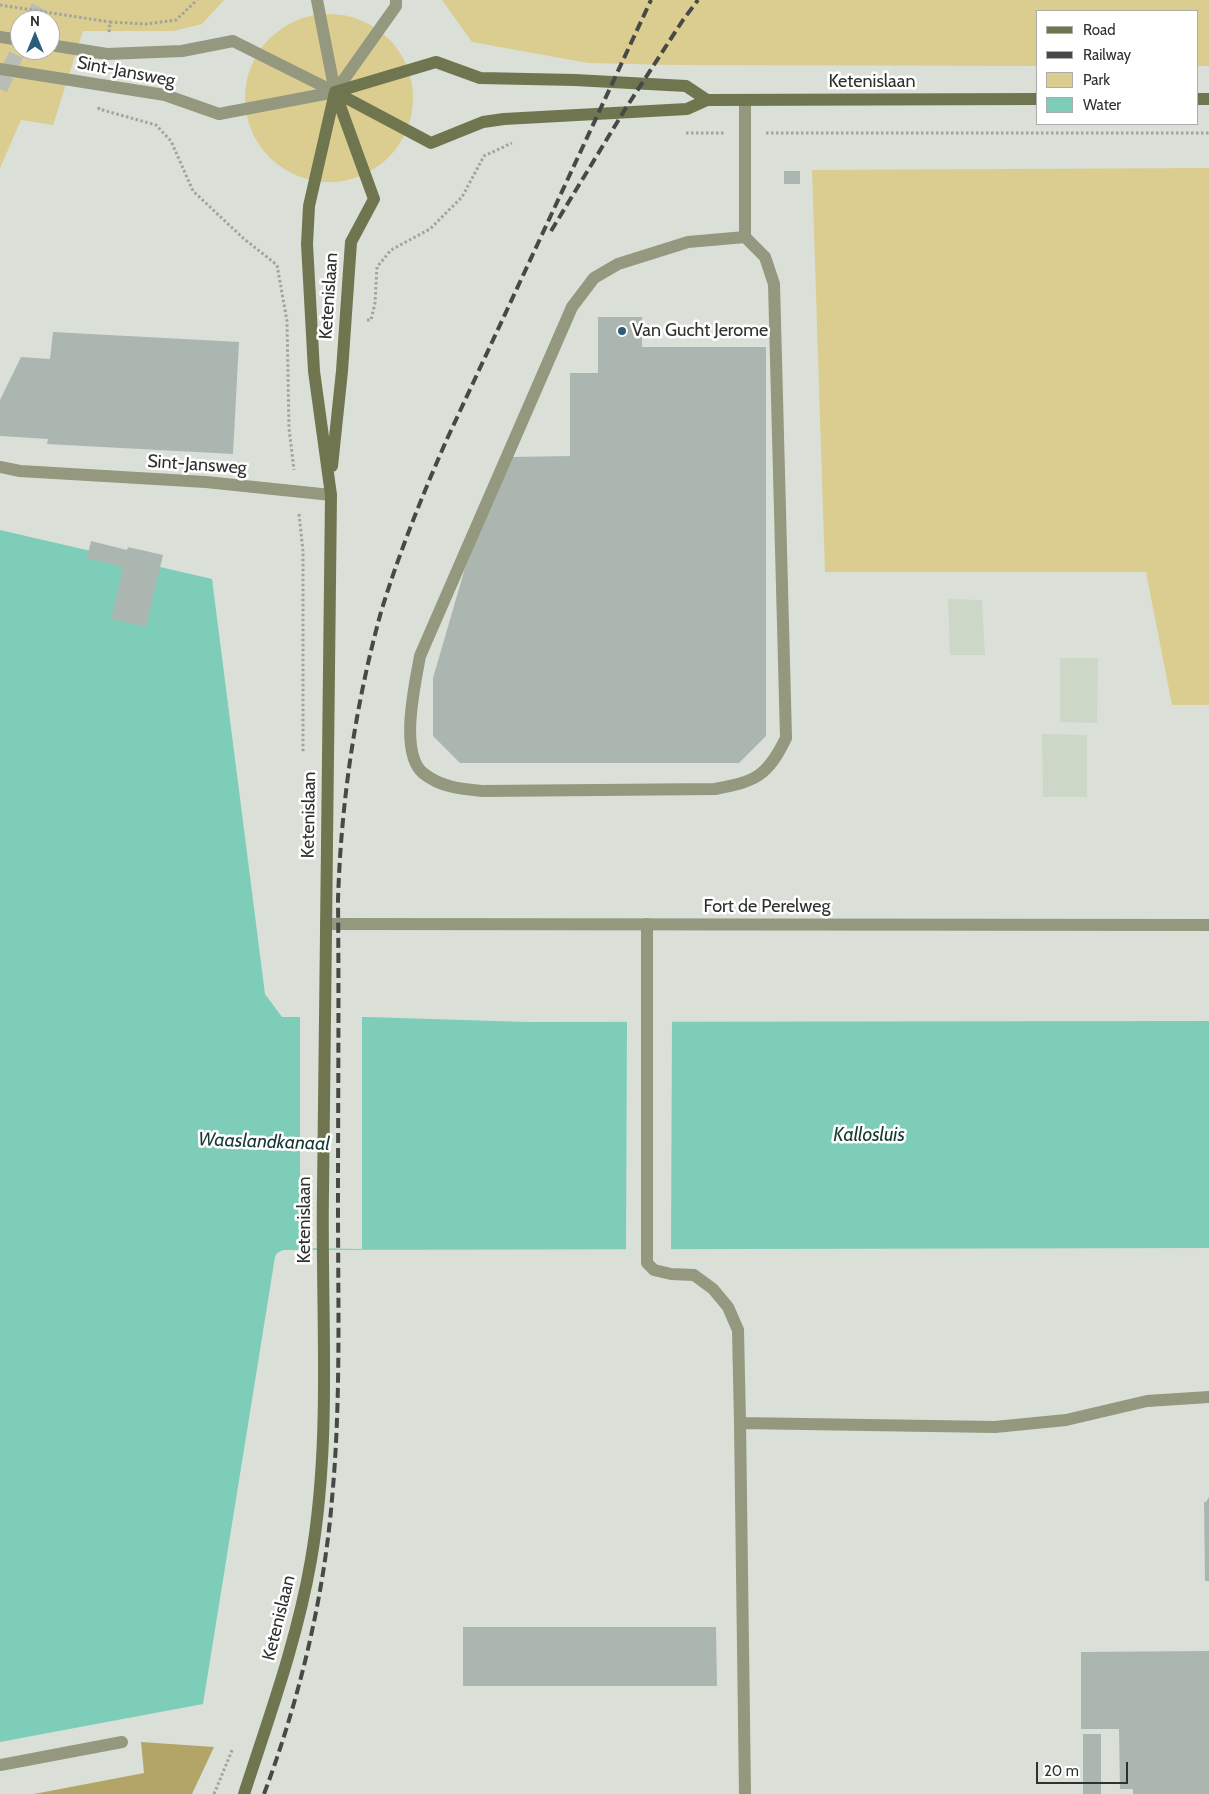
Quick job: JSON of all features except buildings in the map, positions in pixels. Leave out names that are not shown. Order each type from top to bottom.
[{"type":"main road","points":[[335,92],[436,62],[480,78],[574,80],[686,86],[707,100]]},
{"type":"main road","name":"Ketenislaan","points":[[335,92],[432,143],[483,122],[549,115],[686,109],[707,100],[1036,99]]},
{"type":"main road","name":"Ketenislaan","points":[[244,1794],[281,1685],[301,1613],[318,1514],[325,1394],[322,1250],[331,490],[351,242],[374,199],[335,92]]},
{"type":"main road","name":"Ketenislaan","points":[[331,490],[314,371],[307,244],[309,206],[335,92]]},
{"type":"street","points":[[317,0],[335,92]]},
{"type":"street","points":[[335,92],[396,6],[396,0]]},
{"type":"street","name":"Sint-Jansweg","points":[[60,47],[106,54],[182,51],[233,41],[335,92]]},
{"type":"street","name":"Sint-Jansweg","points":[[0,69],[165,94],[220,114],[335,92]]},
{"type":"street","points":[[745,100],[745,237],[765,257],[774,284],[786,738],[777,757],[763,774],[743,784],[715,789],[482,791],[449,787],[422,772],[413,756],[410,733],[411,709],[420,656],[572,307],[594,278],[618,264],[688,242],[745,237]]},
{"type":"street","name":"Sint-Jansweg","points":[[0,467],[20,471],[206,482],[296,491],[331,490]]},
{"type":"street","name":"Fort de Perelweg","points":[[326,924],[1209,924]]},
{"type":"street","points":[[647,924],[647,1263],[654,1270],[671,1274],[694,1275],[714,1289],[728,1307],[738,1330],[745,1794]]},
{"type":"street","points":[[740,1423],[995,1427],[1066,1420],[1147,1401],[1209,1397]]},
{"type":"street","points":[[0,1765],[122,1742]]},
{"type":"path","points":[[0,5],[110,22],[146,24],[176,20],[196,0]]},
{"type":"path","points":[[106,54],[110,22]]},
{"type":"path","points":[[102,84],[99,109],[156,125],[171,140],[193,191],[243,238],[277,265],[287,321],[289,428],[302,551],[303,757]]},
{"type":"path","points":[[681,133],[1209,133]]},
{"type":"path","points":[[346,320],[370,320],[375,303],[377,267],[391,250],[430,228],[462,197],[484,156],[510,143],[520,142]]},
{"type":"path","points":[[287,321],[312,320]]},
{"type":"path","points":[[216,1794],[236,1742]]},
{"type":"shaded area","points":[[948,599],[982,600],[985,655],[950,655]]},
{"type":"shaded area","points":[[1060,658],[1098,658],[1097,723],[1060,722]]},
{"type":"shaded area","points":[[1042,734],[1087,735],[1087,797],[1043,797]]},
{"type":"shaded area","points":[[141,1742],[214,1747],[192,1794],[34,1794],[144,1773]]},
{"type":"green space","points":[[0,0],[224,0],[202,24],[174,31],[83,31],[53,125],[21,120],[0,168]]},
{"type":"green space","points":[[442,0],[1209,0],[1209,66],[1199,66],[1199,10],[1036,10],[1036,66],[588,63],[472,42]]},
{"type":"green space","points":[[321,14],[337,14],[369,24],[394,45],[407,66],[413,98],[407,130],[399,145],[382,163],[361,176],[337,182],[321,182],[297,176],[282,168],[259,145],[251,130],[245,106],[245,90],[251,66],[259,51],[282,28],[297,20]]},
{"type":"green space","points":[[1209,168],[1209,705],[1172,705],[1146,572],[825,572],[812,170]]},
{"type":"water","points":[[0,530],[212,579],[265,994],[282,1017],[366,1017],[528,1022],[1209,1021],[1209,1248],[283,1250],[277,1253],[275,1257],[203,1704],[0,1742]]},
{"type":"pier","points":[[300,1014],[362,1014],[362,1249],[300,1248]]},
{"type":"pier","points":[[627,1019],[672,1019],[671,1251],[626,1251]]},
{"type":"tunnel","points":[[37,10],[42,0]]},
{"type":"tunnel","points":[[0,89],[13,60]]},
{"type":"railway","points":[[264,1794],[277,1759],[299,1686],[308,1648],[323,1573],[332,1499],[337,1426],[338,1354],[338,900],[346,791],[364,683],[388,590],[403,546],[447,439],[651,0]]},
{"type":"railway","points":[[551,231],[624,111],[698,0]]},
{"type":"place","name":"Van Gucht Jerome","points":[[622,331]]},
{"type":"water label","name":"Kallosluis","points":[[869,1135]]},
{"type":"water label","name":"Waaslandkanaal","points":[[264,1142]]}]
